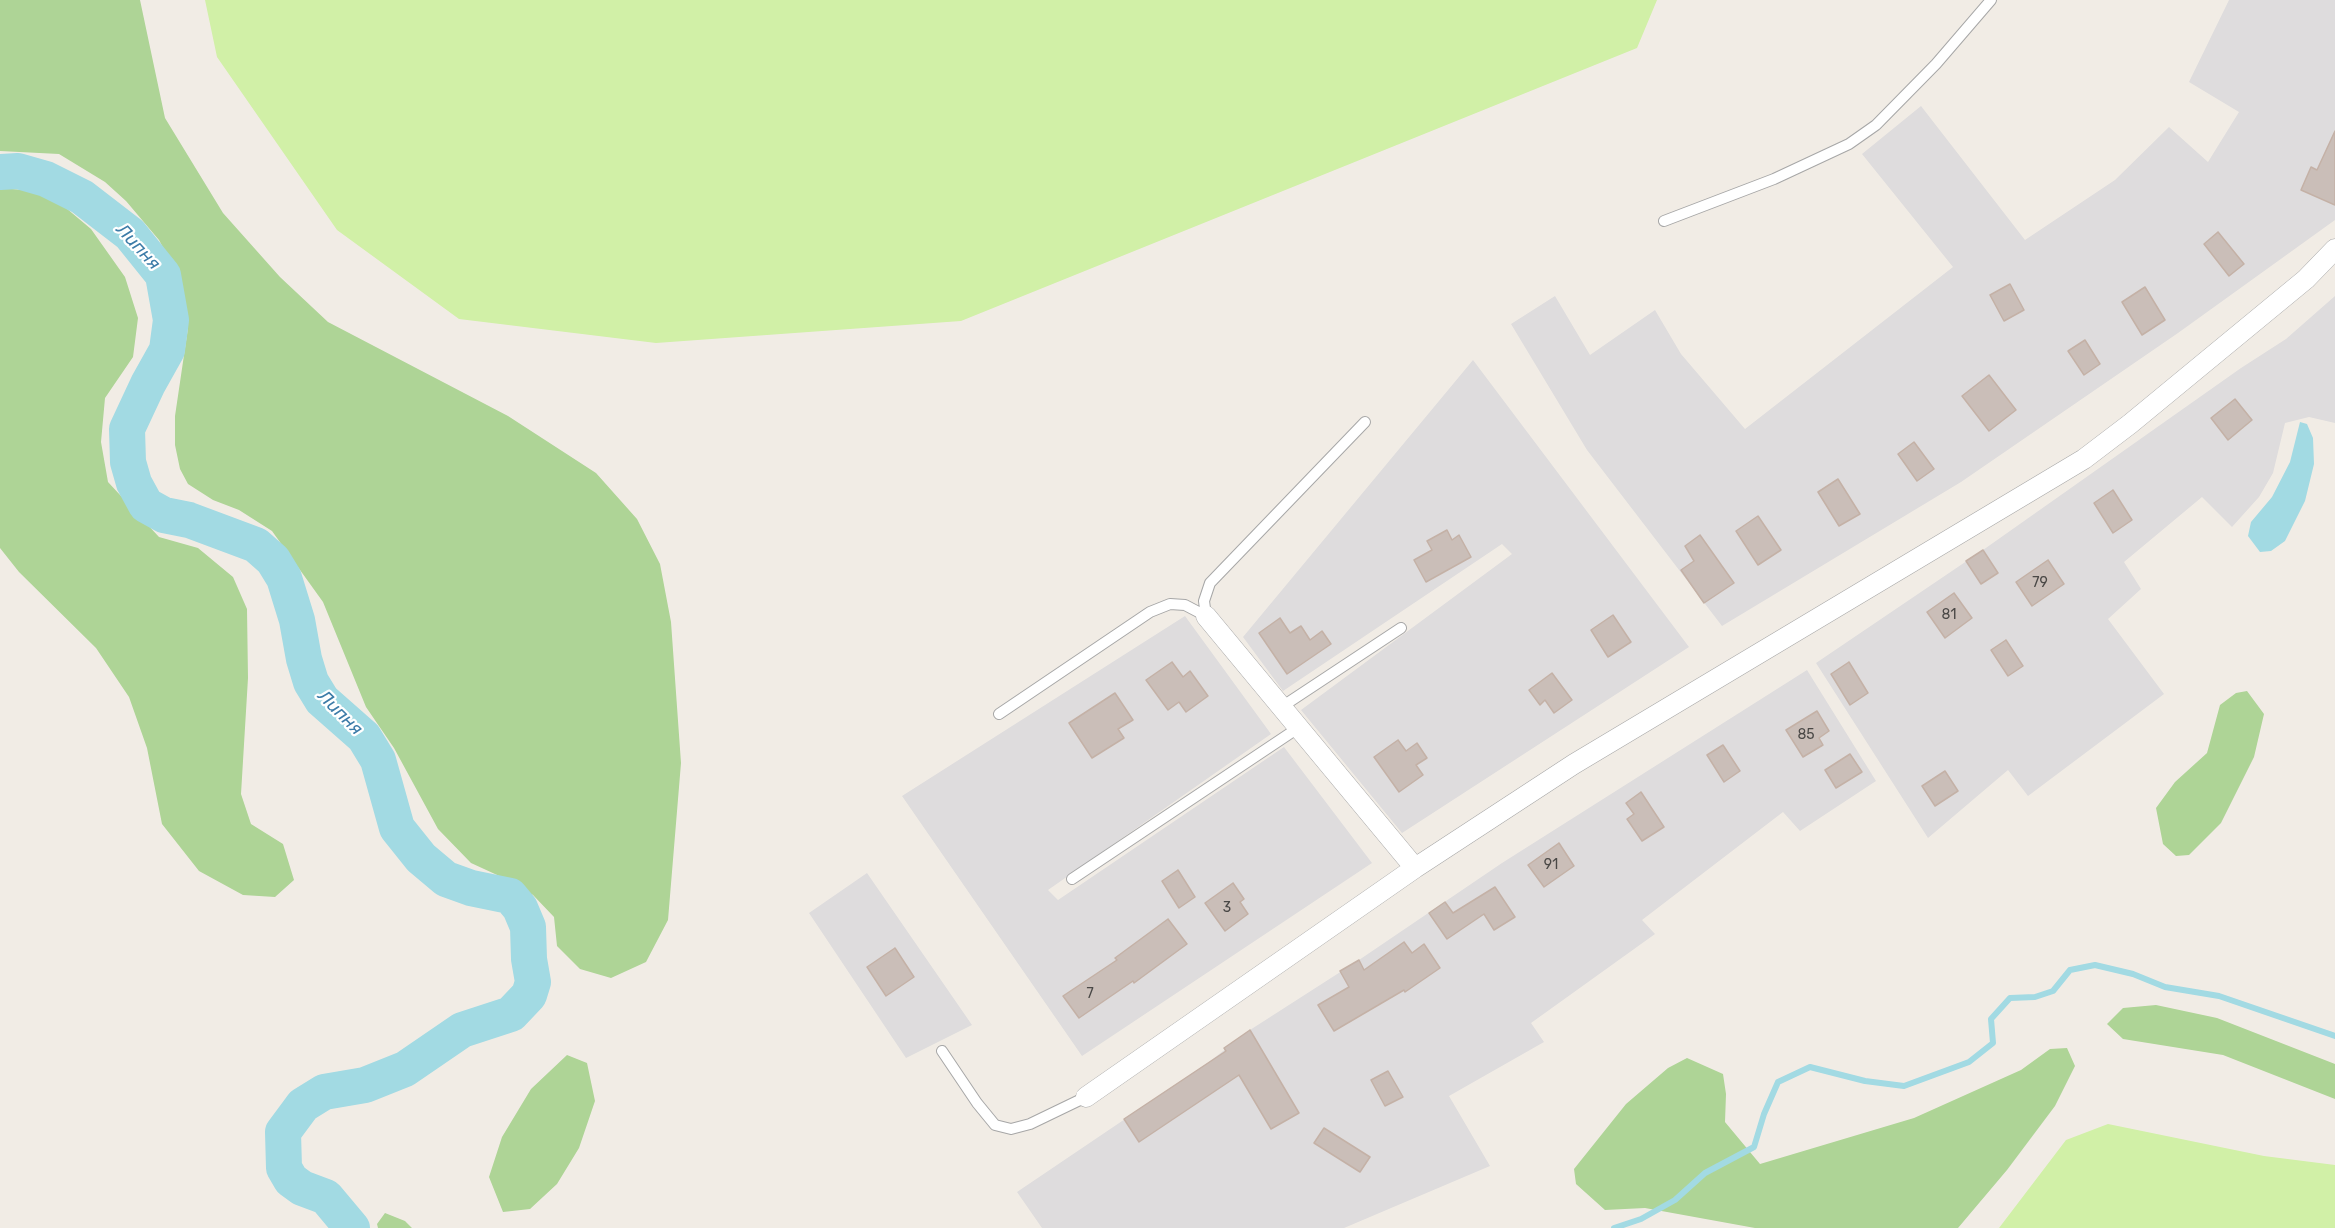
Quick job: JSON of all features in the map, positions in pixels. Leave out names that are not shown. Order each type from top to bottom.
[{"type":"street","points":[[1086,1097],[1415,868],[1574,764],[2084,459],[2130,424],[2296,287],[2335,249]]},
{"type":"street","points":[[1206,616],[1415,868]]},
{"type":"lane","points":[[1664,221],[1774,179],[1849,144],[1876,125],[1936,64],[1991,0]]},
{"type":"lane","points":[[1206,616],[1203,601],[1210,583],[1365,422]]},
{"type":"lane","points":[[999,714],[1150,612],[1170,604],[1185,605],[1206,616]]},
{"type":"lane","points":[[1280,708],[1401,628]]},
{"type":"lane","points":[[1072,879],[1298,729]]},
{"type":"lane","points":[[942,1051],[976,1103],[995,1125],[1011,1129],[1030,1124],[1086,1097]]},
{"type":"shaded area","points":[[2229,0],[2335,0],[2335,220],[2178,333],[1961,482],[1722,626],[1587,450],[1511,324],[1555,296],[1590,355],[1655,310],[1681,354],[1745,429],[1953,267],[1862,154],[1921,106],[2025,240],[2115,180],[2169,127],[2208,162],[2239,112],[2189,82]]},
{"type":"shaded area","points":[[2335,296],[2335,423],[2309,417],[2285,423],[2273,473],[2259,497],[2232,527],[2202,497],[2124,562],[2141,589],[2108,619],[2164,694],[2028,796],[2008,770],[1928,838],[1816,663],[2286,339]]},
{"type":"shaded area","points":[[1473,360],[1689,647],[1402,833],[1301,710],[1512,554],[1502,544],[1283,691],[1243,637]]},
{"type":"shaded area","points":[[1185,616],[1271,734],[1048,890],[1058,900],[1284,747],[1372,863],[1082,1056],[902,796]]},
{"type":"shaded area","points":[[1807,670],[1876,781],[1800,831],[1783,812],[1642,920],[1655,934],[1531,1023],[1544,1042],[1449,1096],[1490,1166],[1344,1228],[1042,1228],[1017,1192],[1205,1065],[1250,1030],[1359,960],[1502,863]]},
{"type":"shaded area","points":[[867,873],[972,1025],[906,1058],[809,913]]},
{"type":"green space","points":[[0,0],[140,0],[165,118],[223,213],[280,277],[328,322],[508,416],[596,473],[637,519],[660,564],[671,622],[681,763],[668,920],[646,962],[611,978],[580,969],[557,946],[554,917],[533,895],[508,880],[471,863],[438,829],[394,748],[366,707],[323,602],[272,531],[239,510],[213,500],[188,484],[180,469],[175,445],[175,416],[188,328],[175,270],[159,240],[126,201],[105,182],[59,154],[0,151]]},
{"type":"green space","points":[[205,0],[1657,0],[1637,48],[961,321],[656,343],[459,319],[337,230],[217,57]]},
{"type":"green space","points":[[0,188],[47,192],[91,229],[125,277],[138,318],[133,357],[105,398],[101,442],[108,482],[159,537],[198,548],[233,577],[247,609],[248,678],[241,794],[251,824],[283,844],[294,880],[275,897],[243,895],[199,871],[162,824],[147,748],[129,697],[96,648],[19,572],[0,548]]},
{"type":"green space","points":[[2247,691],[2264,714],[2254,757],[2221,823],[2189,855],[2176,856],[2163,844],[2156,808],[2175,782],[2207,753],[2220,705],[2236,693]]},
{"type":"green space","points":[[2156,1005],[2217,1018],[2335,1064],[2335,1099],[2223,1055],[2123,1039],[2107,1024],[2123,1008]]},
{"type":"green space","points":[[2067,1048],[2075,1066],[2055,1106],[2007,1170],[1958,1228],[1755,1228],[1645,1208],[1605,1210],[1576,1184],[1574,1169],[1626,1104],[1668,1068],[1687,1058],[1723,1074],[1726,1094],[1725,1122],[1760,1164],[1914,1118],[2021,1070],[2050,1049]]},
{"type":"green space","points":[[567,1055],[587,1063],[595,1101],[579,1148],[557,1184],[530,1209],[503,1212],[489,1177],[502,1137],[531,1089]]},
{"type":"green space","points":[[2108,1124],[2264,1156],[2335,1165],[2335,1228],[1999,1228],[2066,1140]]},
{"type":"green space","points":[[385,1213],[405,1221],[412,1228],[378,1228],[377,1224]]},
{"type":"water","points":[[2300,422],[2307,424],[2313,438],[2314,464],[2305,501],[2285,541],[2271,551],[2260,552],[2248,536],[2251,522],[2272,497],[2290,462]]},
{"type":"building","points":[[2335,131],[2335,205],[2301,190],[2311,167],[2317,170]]},
{"type":"building","points":[[2218,232],[2244,264],[2229,276],[2204,244]]},
{"type":"building","points":[[2010,284],[2024,310],[2004,321],[1990,295]]},
{"type":"building","points":[[2145,287],[2165,320],[2142,335],[2122,302]]},
{"type":"building","points":[[2085,340],[2100,364],[2084,375],[2068,351]]},
{"type":"building","points":[[1989,375],[2016,410],[1989,431],[1962,396]]},
{"type":"building","points":[[2235,399],[2252,420],[2228,440],[2211,418]]},
{"type":"building","points":[[1914,442],[1934,469],[1917,481],[1898,454]]},
{"type":"building","points":[[1838,479],[1860,514],[1839,526],[1818,492]]},
{"type":"building","points":[[2113,490],[2132,520],[2113,533],[2094,503]]},
{"type":"building","points":[[1758,516],[1781,550],[1758,565],[1736,531]]},
{"type":"building","points":[[1447,530],[1452,540],[1459,535],[1471,557],[1426,582],[1414,560],[1432,550],[1427,541]]},
{"type":"building","points":[[1700,535],[1734,583],[1704,603],[1681,570],[1694,561],[1685,546]]},
{"type":"building","points":[[1983,550],[1998,573],[1981,584],[1966,561]]},
{"type":"building","points":[[2048,560],[2064,584],[2032,606],[2016,582]]},
{"type":"building","points":[[1954,593],[1972,618],[1945,638],[1927,612]]},
{"type":"building","points":[[1613,615],[1631,642],[1608,657],[1591,630]]},
{"type":"building","points":[[1280,618],[1290,633],[1301,626],[1310,640],[1322,631],[1331,644],[1287,674],[1259,633]]},
{"type":"building","points":[[2006,640],[2023,666],[2008,676],[1991,650]]},
{"type":"building","points":[[1172,662],[1183,677],[1190,671],[1208,696],[1186,712],[1179,702],[1168,710],[1146,680]]},
{"type":"building","points":[[1849,662],[1868,693],[1850,705],[1831,674]]},
{"type":"building","points":[[1552,673],[1572,700],[1554,713],[1545,700],[1540,705],[1529,690]]},
{"type":"building","points":[[1115,693],[1133,720],[1118,729],[1124,738],[1092,758],[1069,723]]},
{"type":"building","points":[[1817,711],[1829,731],[1819,738],[1823,745],[1803,757],[1786,730]]},
{"type":"building","points":[[1398,740],[1406,751],[1417,743],[1427,758],[1416,765],[1423,775],[1399,792],[1374,757]]},
{"type":"building","points":[[1723,745],[1740,771],[1724,782],[1707,755]]},
{"type":"building","points":[[1850,754],[1862,772],[1836,788],[1825,770]]},
{"type":"building","points":[[1945,771],[1958,791],[1935,806],[1922,786]]},
{"type":"building","points":[[1641,792],[1664,827],[1642,841],[1627,819],[1634,814],[1626,803]]},
{"type":"building","points":[[1559,843],[1574,866],[1544,887],[1528,865]]},
{"type":"building","points":[[1178,870],[1195,897],[1179,908],[1162,881]]},
{"type":"building","points":[[1233,883],[1244,899],[1240,902],[1248,914],[1225,931],[1205,903]]},
{"type":"building","points":[[1495,887],[1515,917],[1494,930],[1484,914],[1447,939],[1429,913],[1445,902],[1453,913]]},
{"type":"building","points":[[1168,919],[1187,944],[1134,983],[1133,981],[1079,1018],[1063,996],[1117,960],[1115,958]]},
{"type":"building","points":[[1404,942],[1412,953],[1424,944],[1440,968],[1405,992],[1404,990],[1334,1031],[1318,1005],[1349,987],[1340,971],[1359,960],[1364,970]]},
{"type":"building","points":[[895,948],[914,977],[886,996],[867,967]]},
{"type":"building","points":[[1250,1030],[1299,1113],[1271,1129],[1239,1075],[1139,1142],[1124,1119],[1226,1051],[1224,1048]]},
{"type":"building","points":[[1388,1071],[1403,1097],[1385,1106],[1371,1080]]},
{"type":"building","points":[[1324,1128],[1370,1157],[1360,1172],[1314,1143]]},
{"type":"waterway","name":"Липня","points":[[0,172],[18,171],[46,179],[82,197],[130,234],[163,275],[171,320],[167,350],[127,429],[128,462],[134,483],[146,505],[164,515],[189,520],[256,545],[273,560],[284,578],[297,620],[311,682],[322,700],[364,737],[378,760],[397,828],[421,858],[446,879],[471,888],[510,896],[520,908],[528,927],[529,959],[533,982],[529,995],[511,1014],[462,1030],[405,1069],[365,1085],[324,1092],[303,1105],[283,1132],[284,1168],[291,1180],[302,1188],[326,1197],[352,1228]]},
{"type":"waterway","points":[[1614,1228],[1641,1219],[1675,1200],[1705,1173],[1754,1147],[1764,1114],[1778,1082],[1810,1067],[1865,1081],[1904,1086],[1969,1062],[1993,1043],[1991,1019],[2010,998],[2035,997],[2053,991],[2070,970],[2095,965],[2133,974],[2165,987],[2219,996],[2335,1036]]}]
